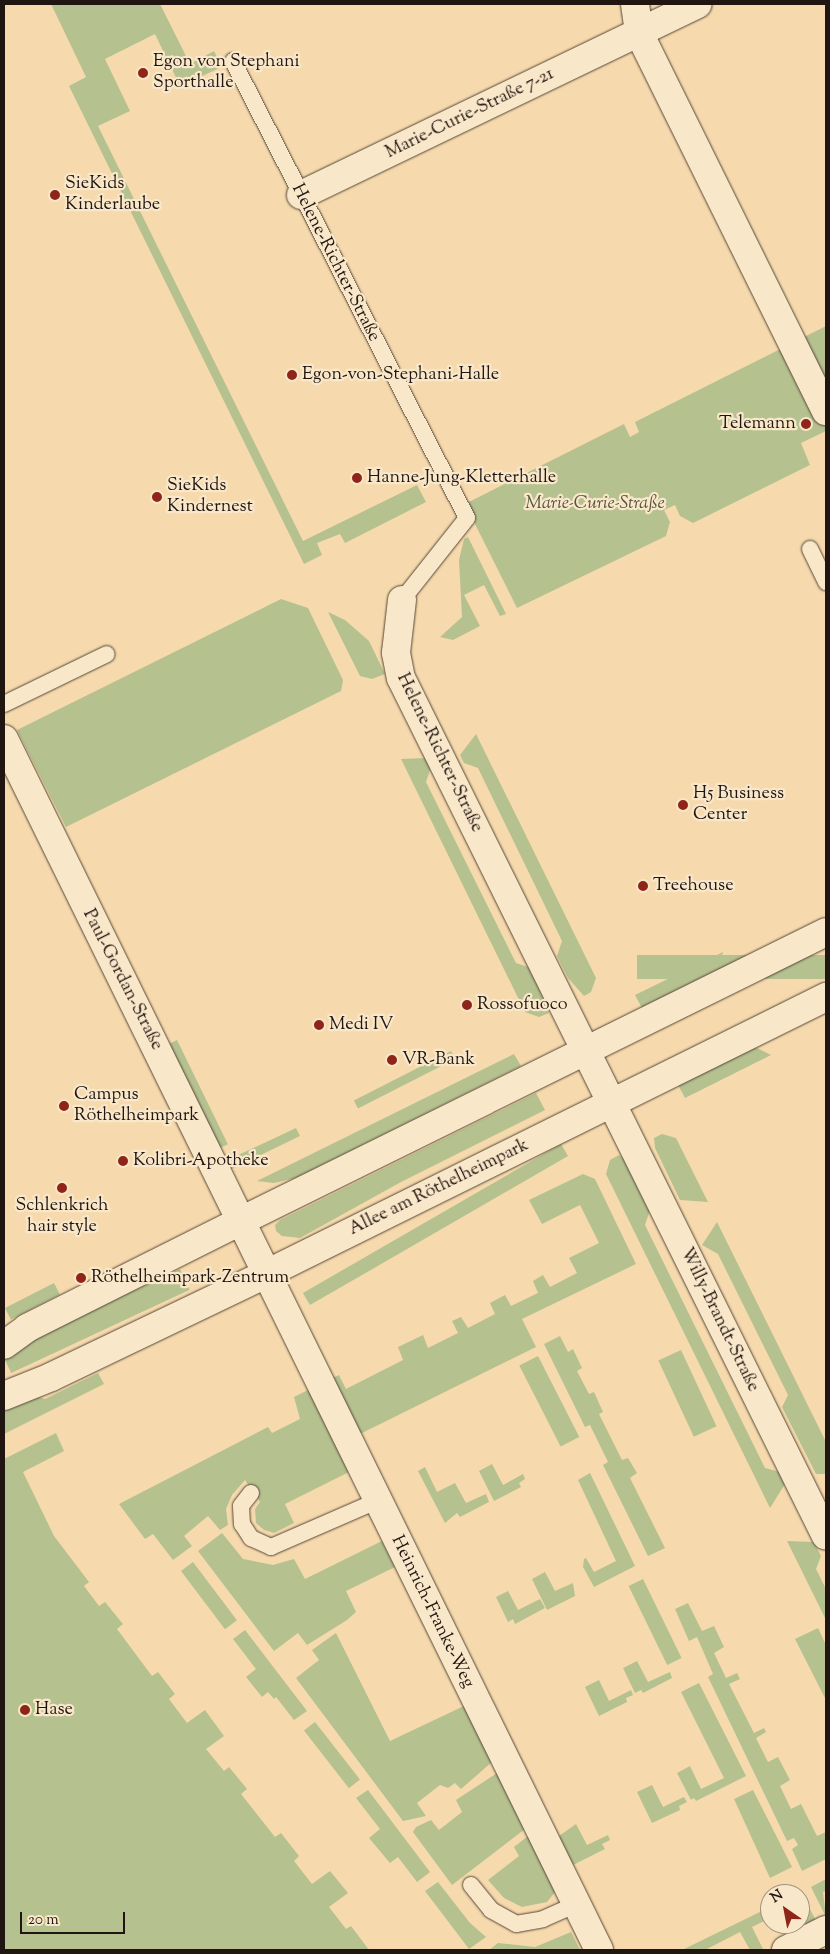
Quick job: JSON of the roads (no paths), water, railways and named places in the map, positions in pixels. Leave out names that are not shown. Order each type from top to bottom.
[{"type":"street","points":[[635,4],[639,33],[826,411]]},
{"type":"street","points":[[639,33],[697,4]]},
{"type":"street","name":"Marie-Curie-Straße 7-21","points":[[301,195],[639,33]]},
{"type":"street","name":"Helene-Richter-Straße","points":[[402,600],[396,653],[401,678],[586,1050]]},
{"type":"street","name":"Paul-Gordan-Straße","points":[[4,739],[241,1221]]},
{"type":"street","points":[[4,1345],[27,1328],[826,932]]},
{"type":"street","name":"Allee am Röthelheimpark","points":[[4,1396],[51,1377],[266,1274],[826,997]]},
{"type":"street","points":[[586,1050],[612,1103]]},
{"type":"street","name":"Willy-Brandt-Straße","points":[[612,1103],[826,1536]]},
{"type":"street","points":[[241,1221],[266,1274]]},
{"type":"street","name":"Heinrich-Franke-Weg","points":[[266,1274],[599,1950]]},
{"type":"street","points":[[786,1950],[820,1939]]},
{"type":"lane","name":"Helene-Richter-Straße","points":[[234,61],[467,518],[402,600]]},
{"type":"lane","points":[[810,549],[826,582]]},
{"type":"lane","points":[[4,704],[107,654]]},
{"type":"lane","points":[[251,1493],[241,1506],[242,1524],[251,1538],[271,1548],[377,1501]]},
{"type":"lane","points":[[471,1885],[491,1910],[516,1924],[544,1919],[576,1904]]},
{"type":"place","name":"Egon von Stephani Sporthalle","points":[[143,73]]},
{"type":"place","name":"SieKids Kinderlaube","points":[[55,195]]},
{"type":"place","name":"Egon-von-Stephani-Halle","points":[[292,375]]},
{"type":"place","name":"Telemann","points":[[806,424]]},
{"type":"place","name":"Hanne-Jung-Kletterhalle","points":[[357,478]]},
{"type":"place","name":"SieKids Kindernest","points":[[157,497]]},
{"type":"place","name":"H5 Business Center","points":[[683,805]]},
{"type":"place","name":"Treehouse","points":[[643,886]]},
{"type":"place","name":"Rossofuoco","points":[[467,1005]]},
{"type":"place","name":"Medi IV","points":[[319,1025]]},
{"type":"place","name":"VR-Bank","points":[[392,1060]]},
{"type":"place","name":"Campus Röthelheimpark","points":[[64,1106]]},
{"type":"place","name":"Kolibri-Apotheke","points":[[123,1161]]},
{"type":"place","name":"Schlenkrich hair style","points":[[62,1188]]},
{"type":"place","name":"Röthelheimpark-Zentrum","points":[[81,1278]]},
{"type":"place","name":"Hase","points":[[25,1710]]},
{"type":"park label","name":"Marie-Curie-Straße","points":[[595,504]]}]
